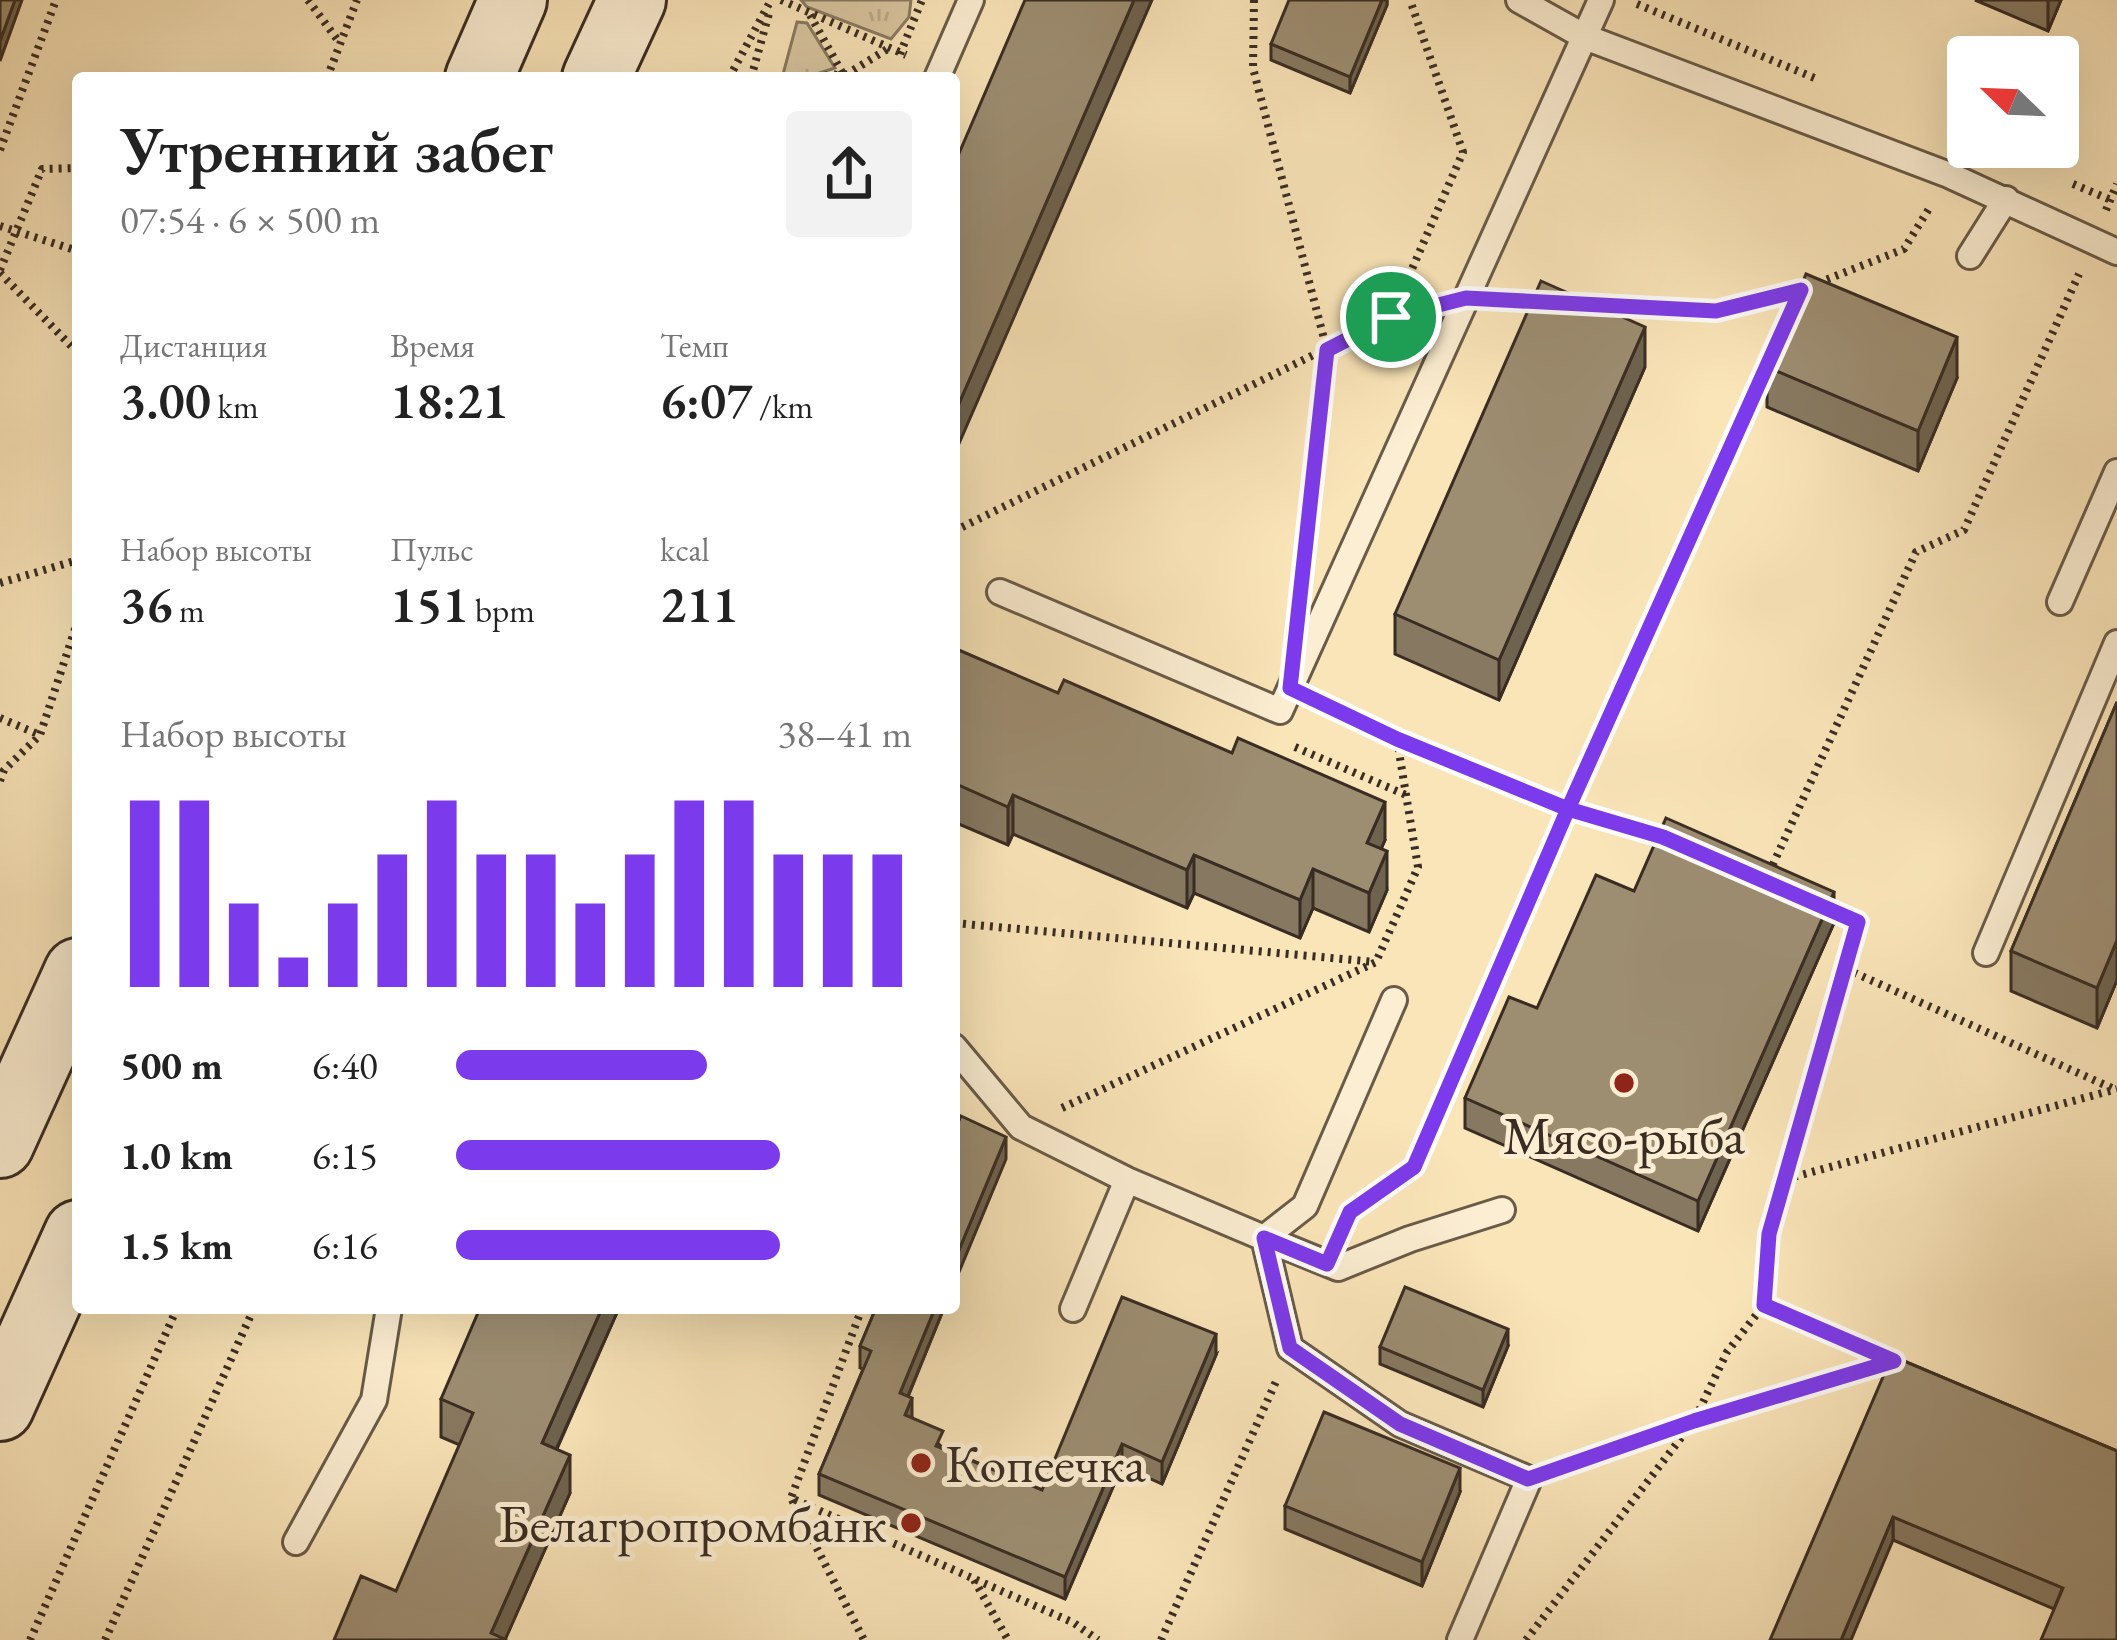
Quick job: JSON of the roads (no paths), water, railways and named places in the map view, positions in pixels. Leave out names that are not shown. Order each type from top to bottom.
[{"type":"main road","points":[[482,72],[513,0]]},
{"type":"main road","points":[[599,72],[632,0]]},
{"type":"main road","points":[[0,1144],[72,985]]},
{"type":"main road","points":[[0,1407],[72,1247]]},
{"type":"lane","points":[[940,72],[970,0]]},
{"type":"lane","points":[[1519,0],[1586,37],[1949,175],[2106,247]]},
{"type":"lane","points":[[1000,592],[1280,711],[1601,0]]},
{"type":"lane","points":[[1970,256],[2006,200]]},
{"type":"lane","points":[[2060,602],[2117,472]]},
{"type":"lane","points":[[1986,953],[2117,643]]},
{"type":"lane","points":[[1264,1238],[1305,1206],[1394,1000]]},
{"type":"lane","points":[[960,1054],[1021,1127],[1127,1180],[1338,1268],[1502,1210]]},
{"type":"lane","points":[[1073,1309],[1127,1180]]},
{"type":"lane","points":[[1264,1238],[1290,1348],[1400,1424],[1528,1479],[1460,1640]]},
{"type":"lane","points":[[296,1542],[374,1400],[388,1314]]},
{"type":"place","name":"Мясо-рыба","points":[[1624,1083]]},
{"type":"place","name":"Копеечка","points":[[921,1463]]},
{"type":"place","name":"Белагропромбанк","points":[[911,1523]]}]
